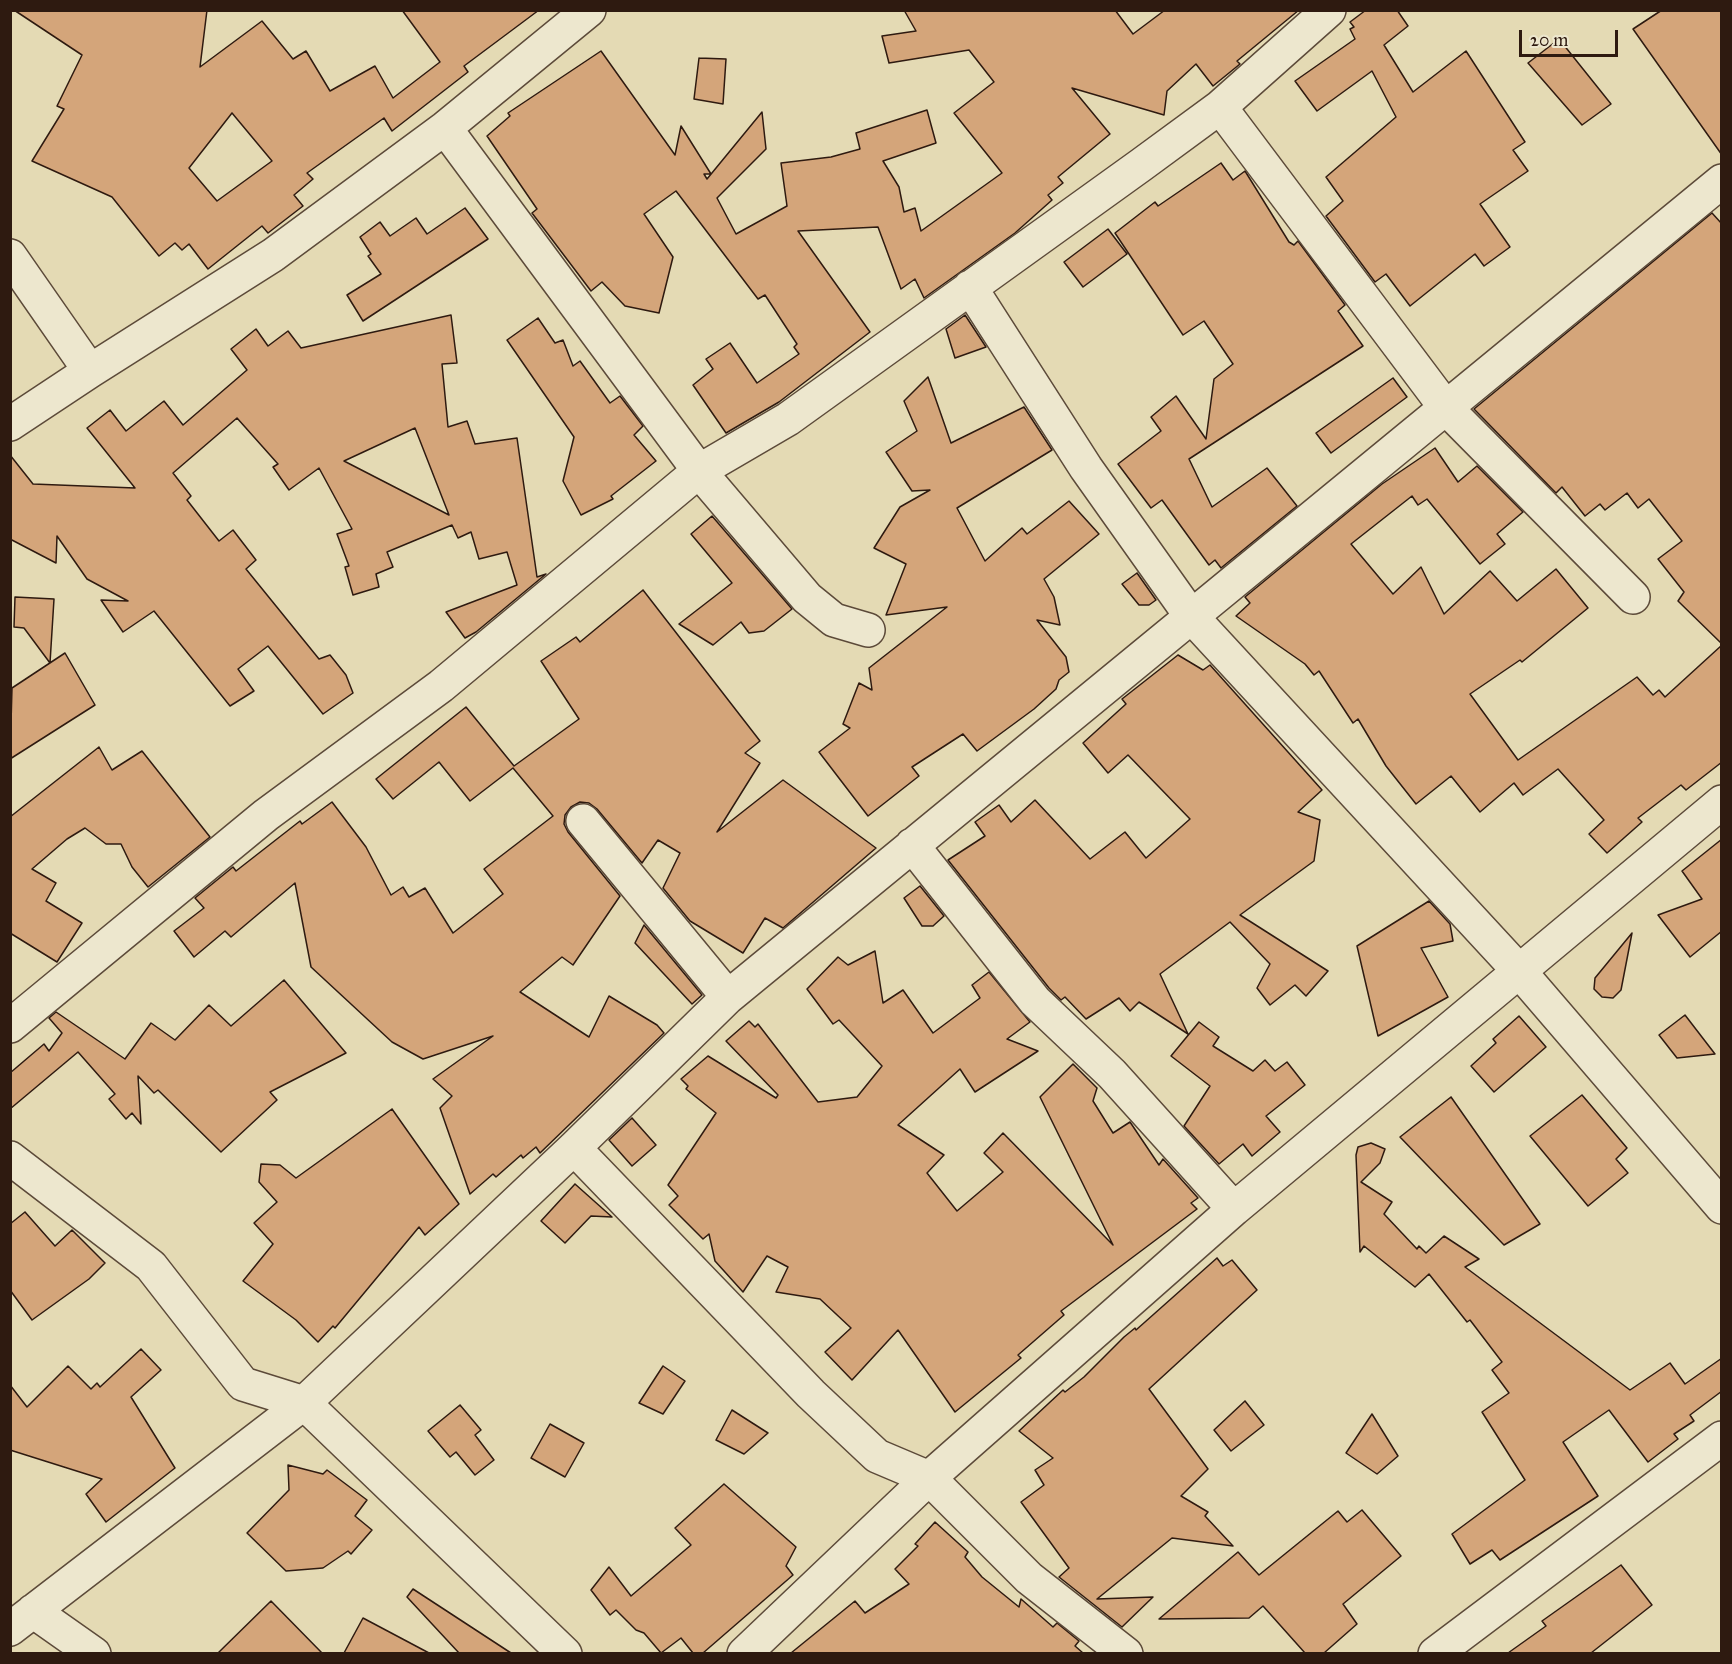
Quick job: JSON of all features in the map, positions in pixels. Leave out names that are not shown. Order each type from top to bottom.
[{"type":"street","points":[[10,424],[273,255],[445,128],[589,10]]},
{"type":"street","points":[[10,1026],[266,815],[441,686],[699,471],[788,419],[1220,107],[1329,10]]},
{"type":"street","points":[[1220,107],[1446,408],[1632,597]]},
{"type":"street","points":[[445,128],[699,471],[807,598],[834,620],[868,630]]},
{"type":"street","points":[[94,1653],[22,1620],[304,1403],[574,1148],[728,997],[1722,181]]},
{"type":"street","points":[[10,256],[90,371]]},
{"type":"street","points":[[970,287],[1086,468],[1191,616],[1520,972],[1722,1207]]},
{"type":"street","points":[[744,1653],[929,1478],[1234,1209],[1722,802]]},
{"type":"street","points":[[583,821],[728,997]]},
{"type":"street","points":[[912,846],[1035,1001],[1112,1074],[1234,1209]]},
{"type":"street","points":[[574,1148],[811,1394],[877,1456],[929,1478],[1029,1578],[1126,1653]]},
{"type":"street","points":[[10,1158],[151,1266],[243,1384],[304,1403],[565,1653]]},
{"type":"street","points":[[1448,1650],[1722,1438]]},
{"type":"building","points":[[14,10],[207,10],[200,67],[262,21],[293,59],[306,51],[330,91],[375,66],[393,98],[440,62],[402,10],[539,10],[464,66],[468,72],[392,131],[384,118],[307,173],[313,179],[294,195],[303,206],[268,233],[262,226],[208,269],[189,244],[182,250],[175,243],[159,256],[112,197],[32,161],[64,109],[57,106],[82,55]],"holes":[[[232,113],[272,161],[217,201],[189,168]]]},
{"type":"building","points":[[904,10],[1115,10],[1133,34],[1165,10],[1299,10],[1237,61],[1240,64],[1213,86],[1196,64],[1167,91],[1164,115],[1072,88],[1110,134],[1058,177],[1063,183],[1048,195],[1052,200],[1015,233],[924,298],[915,279],[901,289],[878,227],[798,231],[870,332],[779,402],[726,433],[693,385],[713,369],[706,359],[730,343],[757,383],[799,354],[794,347],[797,344],[765,295],[758,299],[676,191],[644,214],[673,257],[659,313],[625,306],[602,282],[591,291],[532,213],[537,209],[487,136],[510,116],[508,113],[601,51],[675,155],[681,126],[711,174],[704,174],[707,179],[762,112],[766,149],[717,198],[736,234],[787,206],[781,163],[831,157],[860,149],[856,133],[927,110],[936,143],[883,161],[899,187],[904,212],[915,208],[921,231],[1002,173],[954,113],[994,82],[969,50],[889,63],[882,36],[916,31]]},
{"type":"building","points":[[1366,10],[1397,10],[1408,26],[1384,45],[1413,92],[1466,51],[1525,142],[1513,150],[1528,171],[1480,204],[1510,247],[1484,266],[1475,254],[1410,306],[1386,274],[1375,282],[1326,216],[1343,201],[1326,177],[1396,117],[1372,71],[1317,111],[1295,81],[1355,39],[1350,29],[1354,27],[1350,22]]},
{"type":"building","points":[[1662,10],[1722,10],[1722,155],[1633,29]]},
{"type":"building","points":[[1559,39],[1611,104],[1582,125],[1528,63]]},
{"type":"building","points":[[699,58],[726,59],[723,104],[694,99]]},
{"type":"building","points":[[1221,163],[1233,180],[1245,171],[1289,242],[1294,245],[1298,241],[1345,305],[1338,311],[1363,346],[1189,459],[1212,507],[1267,468],[1297,506],[1221,568],[1215,560],[1209,565],[1162,500],[1151,508],[1118,464],[1161,431],[1151,417],[1176,396],[1206,439],[1214,379],[1233,364],[1204,321],[1183,335],[1115,233],[1155,202],[1158,206]]},
{"type":"building","points":[[465,208],[488,239],[363,321],[347,295],[381,274],[368,256],[371,254],[360,237],[380,222],[390,236],[416,218],[427,234]]},
{"type":"building","points":[[1712,213],[1722,224],[1722,644],[1678,601],[1684,592],[1658,559],[1682,541],[1649,499],[1638,508],[1627,493],[1605,510],[1600,504],[1585,516],[1562,487],[1556,493],[1474,409]]},
{"type":"building","points":[[1108,229],[1127,254],[1083,287],[1064,262]]},
{"type":"building","points":[[451,315],[457,363],[442,364],[448,427],[467,421],[475,444],[517,438],[537,577],[546,574],[476,632],[465,638],[446,612],[517,585],[507,552],[479,559],[471,532],[458,538],[452,525],[387,552],[393,567],[376,574],[379,587],[353,595],[345,567],[349,566],[337,534],[352,529],[319,468],[289,490],[273,467],[278,464],[237,418],[173,473],[191,496],[187,500],[219,541],[233,530],[256,560],[246,569],[319,659],[330,655],[346,675],[353,693],[323,714],[268,646],[238,669],[254,691],[230,706],[154,611],[123,632],[101,600],[128,601],[87,579],[57,536],[56,563],[10,539],[10,455],[33,484],[135,488],[87,428],[110,410],[126,431],[164,401],[183,425],[247,370],[231,349],[256,329],[268,346],[288,331],[301,348]],"holes":[[[415,428],[449,515],[344,461]]]},
{"type":"building","points":[[965,315],[986,347],[955,358],[946,329]]},
{"type":"building","points":[[538,318],[555,343],[563,340],[573,366],[580,361],[610,403],[620,396],[643,426],[634,435],[656,461],[611,496],[613,499],[581,515],[563,481],[574,437],[507,340]]},
{"type":"building","points":[[928,377],[951,443],[1024,407],[1052,450],[957,508],[985,561],[1022,528],[1027,534],[1069,501],[1099,534],[1044,579],[1054,597],[1060,625],[1037,620],[1066,657],[1069,672],[1059,680],[1056,689],[1034,709],[977,751],[963,734],[912,767],[919,776],[868,816],[819,752],[850,728],[843,724],[859,683],[872,690],[869,668],[947,607],[886,615],[906,564],[874,548],[900,507],[930,490],[912,491],[886,452],[917,431],[904,401]]},
{"type":"building","points":[[1393,378],[1407,397],[1331,453],[1316,433]]},
{"type":"building","points":[[1435,448],[1458,482],[1477,466],[1523,512],[1497,534],[1505,544],[1480,564],[1427,499],[1418,505],[1412,496],[1351,544],[1393,594],[1421,567],[1444,614],[1490,571],[1517,601],[1556,569],[1588,608],[1522,662],[1520,660],[1470,694],[1518,760],[1637,677],[1653,695],[1659,690],[1665,697],[1722,645],[1722,762],[1686,790],[1681,785],[1638,818],[1642,822],[1607,853],[1589,834],[1604,820],[1558,769],[1523,795],[1514,783],[1480,812],[1451,776],[1416,804],[1386,766],[1358,719],[1353,723],[1319,671],[1314,675],[1305,664],[1236,616],[1250,603],[1245,597],[1382,484]]},
{"type":"building","points":[[712,516],[792,609],[764,631],[749,633],[741,622],[713,645],[679,624],[732,583],[691,534]]},
{"type":"building","points":[[1137,573],[1156,600],[1149,605],[1139,605],[1122,584]]},
{"type":"building","points":[[643,590],[760,741],[745,753],[760,763],[717,832],[783,780],[876,848],[783,928],[765,918],[743,953],[690,921],[663,888],[680,853],[658,840],[642,863],[597,809],[589,803],[580,802],[571,807],[565,815],[564,824],[568,832],[620,896],[573,965],[562,957],[520,992],[589,1037],[609,996],[657,1025],[664,1033],[540,1153],[536,1147],[523,1158],[521,1155],[496,1177],[493,1174],[470,1194],[440,1108],[452,1096],[433,1079],[493,1036],[423,1059],[392,1042],[311,967],[295,883],[231,937],[225,931],[194,957],[174,931],[204,908],[195,898],[233,867],[236,871],[300,821],[302,824],[332,802],[366,847],[391,895],[403,887],[409,897],[425,888],[453,933],[503,894],[484,869],[553,816],[513,768],[470,801],[439,762],[393,799],[376,779],[466,707],[514,766],[579,719],[541,661],[576,637],[580,642]]},
{"type":"building","points":[[15,597],[54,599],[50,663],[24,628],[14,627]]},
{"type":"building","points":[[65,653],[95,705],[10,759],[12,688]]},
{"type":"building","points":[[1178,655],[1203,670],[1210,665],[1322,790],[1298,812],[1320,820],[1314,861],[1240,915],[1328,971],[1306,996],[1295,985],[1270,1005],[1257,988],[1270,964],[1230,922],[1160,974],[1188,1034],[1139,1002],[1130,1011],[1119,998],[1086,1019],[1065,997],[1061,1000],[1049,988],[948,860],[985,836],[975,822],[999,805],[1011,822],[1035,800],[1090,859],[1125,832],[1146,858],[1190,819],[1128,755],[1108,773],[1083,743],[1126,704],[1122,699]]},
{"type":"building","points":[[99,747],[112,770],[142,751],[210,837],[148,887],[132,867],[121,844],[106,844],[85,828],[67,839],[32,869],[56,883],[46,901],[82,923],[57,962],[10,933],[10,817]]},
{"type":"building","points":[[1722,839],[1722,931],[1690,957],[1658,915],[1702,899],[1682,871]]},
{"type":"building","points":[[920,886],[944,916],[933,926],[922,926],[904,898]]},
{"type":"building","points":[[1429,901],[1450,924],[1453,941],[1421,948],[1448,997],[1378,1036],[1357,946]]},
{"type":"building","points":[[644,925],[702,995],[692,1004],[635,943]]},
{"type":"building","points":[[1632,933],[1621,990],[1613,998],[1602,997],[1594,989],[1595,978]]},
{"type":"building","points":[[875,951],[883,1003],[903,990],[933,1033],[980,998],[972,985],[989,972],[1030,1022],[1007,1039],[1038,1051],[975,1092],[960,1069],[898,1125],[944,1155],[927,1173],[957,1211],[1003,1172],[984,1153],[1003,1133],[1113,1245],[1040,1097],[1073,1064],[1097,1088],[1093,1101],[1113,1133],[1130,1122],[1159,1165],[1163,1159],[1198,1198],[1191,1203],[1197,1209],[1061,1311],[1064,1315],[1018,1355],[1021,1358],[955,1412],[898,1330],[852,1380],[825,1352],[851,1328],[820,1299],[776,1292],[788,1267],[767,1256],[743,1292],[715,1261],[709,1234],[703,1239],[669,1205],[678,1196],[668,1185],[716,1113],[686,1089],[688,1086],[681,1079],[708,1056],[776,1098],[778,1095],[726,1041],[749,1021],[755,1027],[758,1024],[818,1102],[857,1097],[882,1066],[839,1020],[833,1024],[807,989],[838,957],[848,965]]},
{"type":"building","points":[[284,980],[346,1053],[270,1092],[277,1100],[221,1152],[158,1090],[154,1093],[138,1076],[141,1124],[132,1113],[126,1119],[109,1099],[115,1094],[78,1052],[10,1109],[10,1073],[44,1044],[49,1051],[62,1033],[49,1018],[56,1012],[125,1059],[151,1023],[175,1040],[209,1005],[231,1026]]},
{"type":"building","points":[[1685,1015],[1715,1054],[1677,1058],[1659,1035]]},
{"type":"building","points":[[1519,1016],[1546,1047],[1494,1092],[1471,1066],[1496,1043],[1493,1039]]},
{"type":"building","points":[[1199,1022],[1219,1037],[1213,1046],[1253,1071],[1265,1060],[1275,1071],[1287,1062],[1305,1085],[1266,1116],[1280,1132],[1252,1156],[1243,1144],[1219,1164],[1184,1126],[1210,1086],[1171,1056]]},
{"type":"building","points":[[1582,1095],[1627,1148],[1616,1159],[1628,1173],[1588,1206],[1530,1136]]},
{"type":"building","points":[[1451,1097],[1540,1224],[1504,1245],[1400,1137]]},
{"type":"building","points":[[392,1109],[459,1204],[425,1235],[419,1227],[335,1328],[333,1326],[318,1342],[296,1320],[243,1281],[273,1244],[254,1223],[277,1202],[259,1182],[261,1164],[280,1165],[296,1178]]},
{"type":"building","points":[[632,1118],[656,1145],[632,1166],[609,1140]]},
{"type":"building","points":[[1371,1143],[1385,1149],[1380,1163],[1361,1182],[1392,1202],[1384,1214],[1417,1249],[1419,1246],[1426,1253],[1444,1236],[1479,1259],[1465,1267],[1630,1390],[1670,1363],[1685,1384],[1722,1358],[1722,1391],[1690,1415],[1694,1421],[1674,1434],[1678,1439],[1648,1462],[1609,1410],[1563,1442],[1598,1496],[1500,1560],[1492,1550],[1470,1564],[1452,1534],[1525,1480],[1482,1412],[1509,1393],[1492,1370],[1502,1362],[1470,1320],[1467,1322],[1429,1274],[1415,1287],[1364,1246],[1360,1252],[1356,1155],[1358,1147]]},
{"type":"building","points":[[575,1184],[612,1217],[591,1216],[565,1243],[541,1221]]},
{"type":"building","points":[[25,1212],[55,1246],[72,1230],[105,1263],[89,1279],[32,1320],[10,1290],[10,1224]]},
{"type":"building","points":[[1217,1258],[1223,1266],[1232,1260],[1257,1290],[1149,1389],[1208,1469],[1181,1496],[1208,1512],[1205,1516],[1233,1546],[1172,1538],[1097,1599],[1153,1597],[1122,1627],[1059,1577],[1069,1568],[1021,1502],[1044,1485],[1035,1470],[1053,1458],[1019,1431],[1063,1390],[1065,1392],[1084,1377],[1124,1337],[1135,1328],[1136,1330]]},
{"type":"building","points":[[141,1349],[161,1370],[131,1397],[175,1468],[106,1522],[86,1494],[102,1479],[10,1450],[10,1385],[27,1407],[68,1366],[91,1389],[97,1383],[100,1387]]},
{"type":"building","points":[[663,1366],[685,1381],[663,1414],[639,1403]]},
{"type":"building","points":[[1245,1401],[1264,1425],[1231,1451],[1214,1430]]},
{"type":"building","points":[[460,1405],[481,1430],[475,1435],[494,1460],[475,1475],[456,1452],[450,1457],[428,1431]]},
{"type":"building","points":[[732,1410],[768,1433],[744,1454],[716,1440]]},
{"type":"building","points":[[1372,1414],[1398,1456],[1377,1474],[1346,1453]]},
{"type":"building","points":[[550,1424],[584,1443],[565,1477],[531,1458]]},
{"type":"building","points":[[288,1465],[323,1474],[327,1470],[367,1500],[355,1516],[372,1530],[351,1554],[348,1551],[323,1568],[286,1571],[247,1533],[289,1490]]},
{"type":"building","points":[[724,1484],[796,1547],[786,1566],[793,1575],[703,1653],[693,1653],[681,1638],[661,1653],[644,1633],[636,1630],[616,1610],[610,1615],[591,1590],[609,1567],[631,1596],[691,1545],[675,1528]]},
{"type":"building","points":[[1362,1510],[1401,1556],[1343,1604],[1357,1624],[1324,1653],[1305,1653],[1263,1606],[1249,1618],[1159,1619],[1238,1552],[1259,1575],[1338,1511],[1347,1522]]},
{"type":"building","points":[[935,1522],[968,1552],[965,1557],[982,1577],[1019,1607],[1021,1599],[1053,1627],[1057,1623],[1079,1641],[1075,1646],[1083,1653],[791,1653],[855,1601],[865,1613],[909,1584],[895,1569],[918,1546],[915,1544]]},
{"type":"building","points":[[1621,1565],[1652,1605],[1591,1653],[1508,1653],[1546,1626],[1542,1621]]},
{"type":"building","points":[[413,1589],[511,1653],[459,1653],[407,1597]]},
{"type":"building","points":[[271,1601],[322,1653],[218,1653]]},
{"type":"building","points":[[363,1618],[429,1653],[344,1653]]}]
